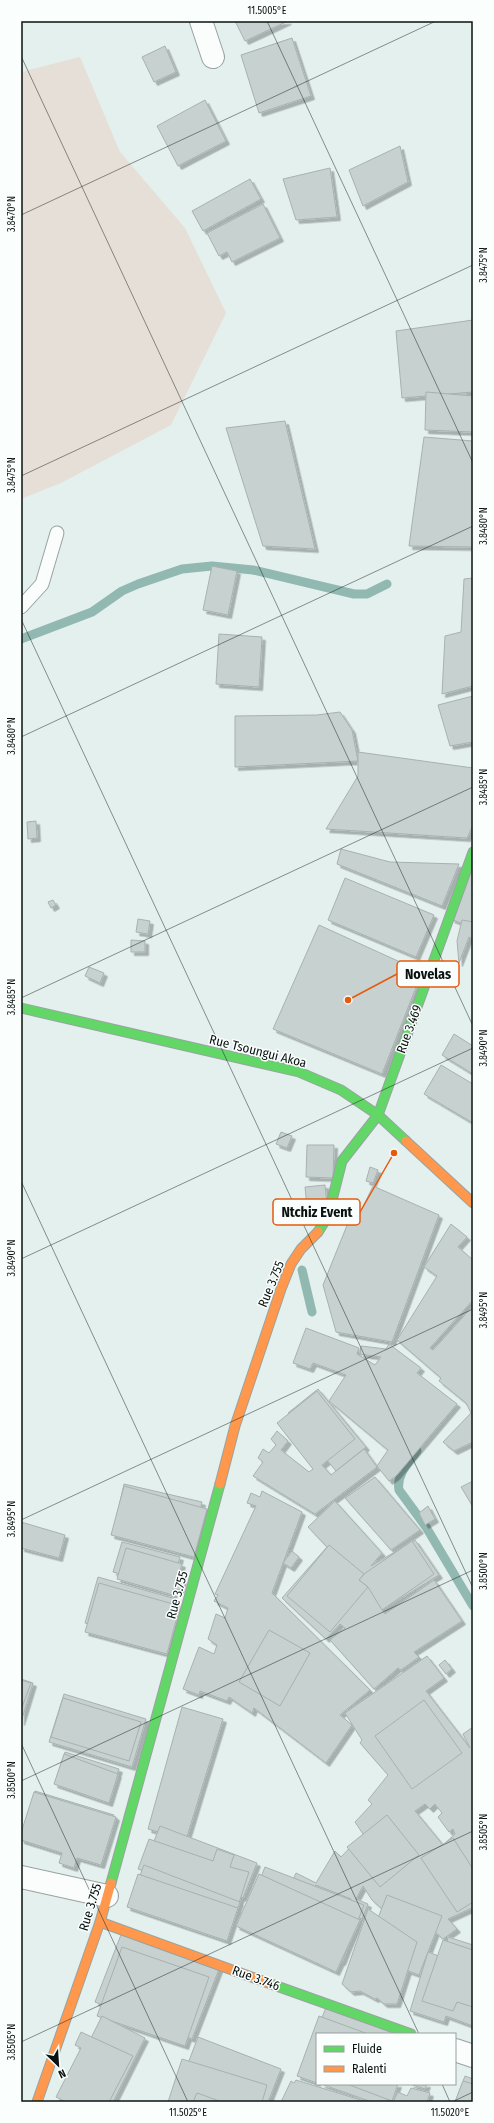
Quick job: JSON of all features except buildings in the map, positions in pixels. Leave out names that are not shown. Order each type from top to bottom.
[{"type":"street","points":[[201,21],[213,57]]},
{"type":"street","name":"Rue 3.469","points":[[378,1115],[473,852]]},
{"type":"street","name":"Rue Tsoungui Akoa","points":[[21,1008],[299,1072],[341,1090],[378,1115],[473,1203]]},
{"type":"street","name":"Rue 3.755","points":[[38,2102],[100,1922],[160,1708],[235,1426],[278,1296],[291,1264],[301,1249],[316,1235],[328,1216],[342,1161],[378,1115]]},
{"type":"street","points":[[21,1877],[107,1896]]},
{"type":"street","name":"Rue 3.746","points":[[100,1922],[408,2033]]},
{"type":"street","points":[[456,2050],[473,2056]]},
{"type":"lane","points":[[21,607],[42,584],[58,533]]},
{"type":"shaded area","points":[[80,57],[120,152],[185,228],[226,313],[171,425],[61,483],[21,499],[21,72]]},
{"type":"waterway","points":[[21,639],[92,612],[122,591],[138,584],[182,569],[212,566],[253,570],[354,594],[367,594],[387,584]]},
{"type":"waterway","points":[[302,1270],[312,1312]]},
{"type":"waterway","points":[[417,1451],[401,1474],[399,1479],[399,1490],[426,1527],[473,1606]]},
{"type":"traffic: fast","points":[[318,1232],[328,1216],[342,1161],[378,1115],[473,852]]},
{"type":"traffic: fast","points":[[21,1008],[299,1072],[341,1090],[378,1115],[406,1141]]},
{"type":"traffic: fast","points":[[111,1883],[220,1484]]},
{"type":"traffic: fast","points":[[271,1984],[408,2033]]},
{"type":"traffic: slow","points":[[406,1141],[473,1203]]},
{"type":"traffic: slow","points":[[220,1484],[235,1426],[281,1289],[291,1264],[301,1249],[318,1232]]},
{"type":"traffic: slow","points":[[37,2102],[100,1922],[111,1883]]},
{"type":"traffic: slow","points":[[100,1922],[271,1984]]},
{"type":"place","name":"Novelas","points":[[348,1000]]},
{"type":"place","name":"Ntchiz Event","points":[[394,1153]]}]
